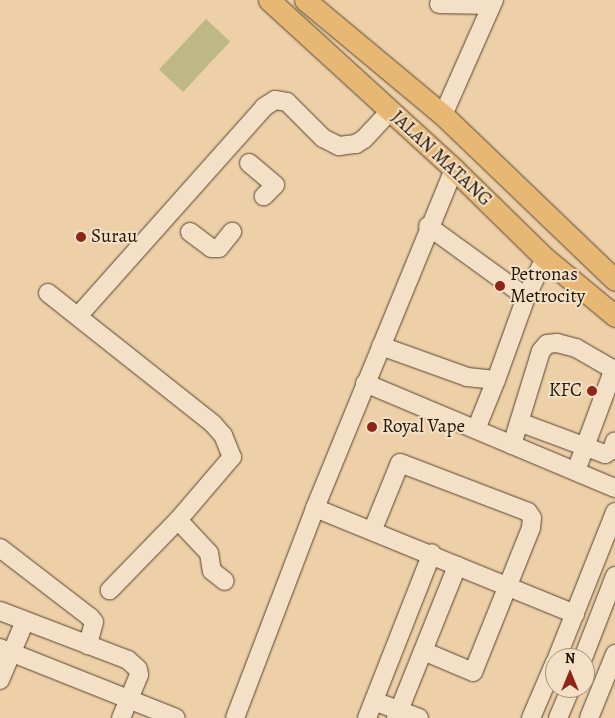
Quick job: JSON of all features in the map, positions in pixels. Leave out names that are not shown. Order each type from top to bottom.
[{"type":"main road","name":"JALAN MATANG","points":[[269,0],[454,169],[545,258],[615,316]]},
{"type":"main road","name":"JALAN MATANG","points":[[305,0],[443,115],[615,280]]},
{"type":"street","points":[[439,4],[492,3],[443,115]]},
{"type":"street","points":[[79,314],[264,107],[275,100],[288,102],[323,138],[339,146],[356,144],[364,139],[390,112]]},
{"type":"street","points":[[249,163],[275,185],[264,196]]},
{"type":"street","points":[[235,718],[315,508],[428,226],[454,169]]},
{"type":"street","points":[[428,226],[526,297]]},
{"type":"street","points":[[190,232],[211,248],[219,248],[232,232]]},
{"type":"street","points":[[477,427],[526,297],[545,258]]},
{"type":"street","points":[[48,293],[79,314],[223,435],[232,456],[178,520],[110,590]]},
{"type":"street","points":[[512,445],[541,351],[547,344],[576,348],[610,368],[613,376],[576,471]]},
{"type":"street","points":[[381,346],[467,377],[496,380]]},
{"type":"street","points":[[365,383],[477,427],[512,445],[615,488]]},
{"type":"street","points":[[519,422],[605,454],[612,450],[615,441]]},
{"type":"street","points":[[373,529],[400,463],[528,512],[532,518],[532,528],[473,672],[423,650]]},
{"type":"street","points":[[315,508],[432,553],[457,566],[575,614]]},
{"type":"street","points":[[560,648],[575,614],[609,547],[615,512]]},
{"type":"street","points":[[178,520],[209,553],[212,571],[225,581]]},
{"type":"street","points":[[0,548],[90,617],[94,622],[88,645]]},
{"type":"street","points":[[367,718],[432,553]]},
{"type":"street","points":[[397,714],[457,566]]},
{"type":"street","points":[[588,648],[610,607],[615,576]]},
{"type":"street","points":[[0,611],[128,660],[138,669],[139,675],[121,718]]},
{"type":"street","points":[[0,680],[6,650],[25,621]]},
{"type":"street","points":[[6,650],[176,718]]},
{"type":"street","points":[[589,718],[615,654]]},
{"type":"street","points":[[531,718],[545,685]]},
{"type":"street","points":[[558,718],[566,698]]},
{"type":"street","points":[[374,701],[397,714],[418,718]]},
{"type":"shaded area","points":[[206,19],[230,42],[183,92],[159,69]]},
{"type":"place","name":"Surau","points":[[81,237]]},
{"type":"place","name":"Petronas Metrocity","points":[[500,286]]},
{"type":"place","name":"KFC","points":[[592,391]]},
{"type":"place","name":"Royal Vape","points":[[372,427]]}]
